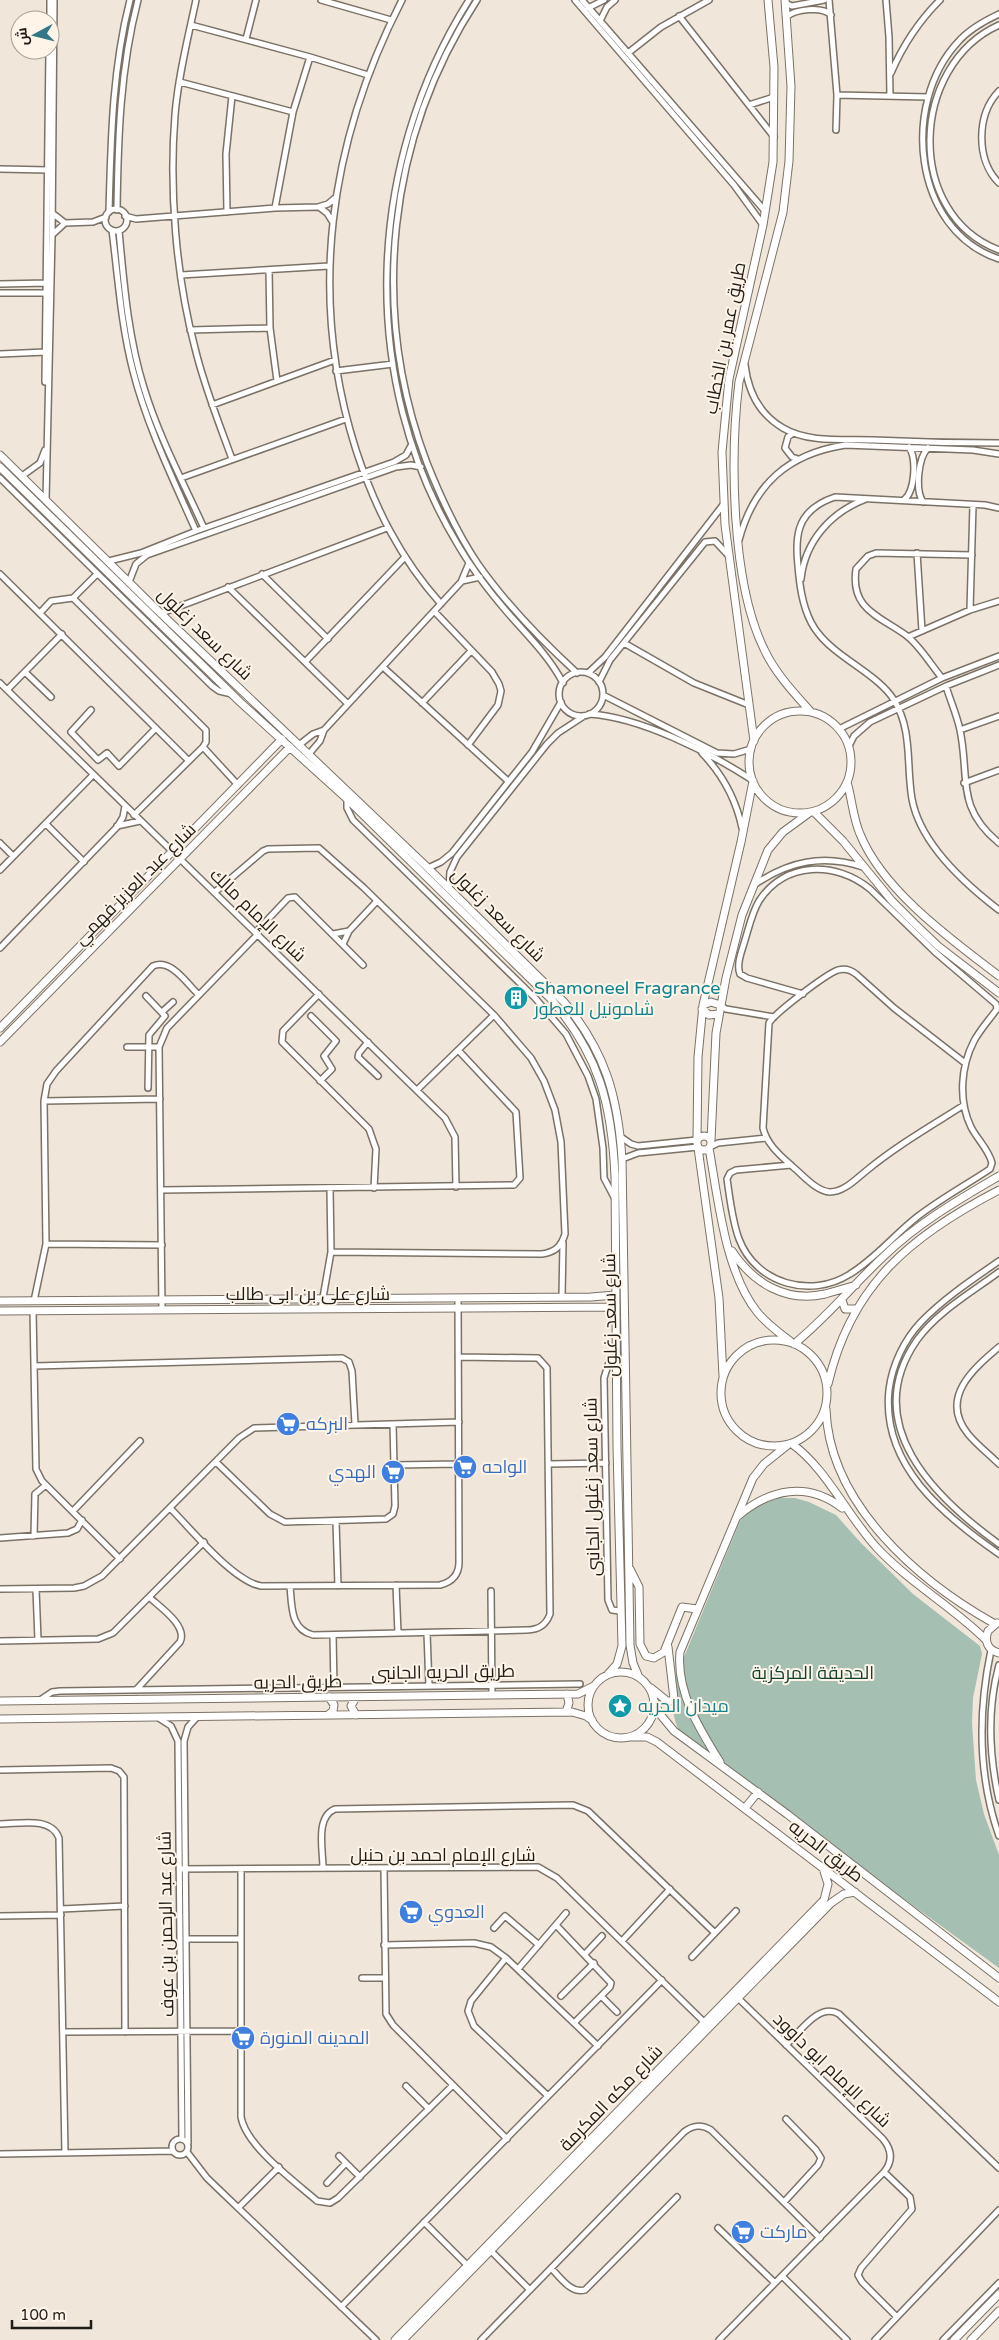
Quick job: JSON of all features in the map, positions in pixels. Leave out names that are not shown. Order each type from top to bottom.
[{"type":"street","points":[[46,500],[52,236],[54,0]]},
{"type":"street","points":[[130,0],[119,50],[114,87],[108,214],[122,319],[133,372],[150,424],[196,531]]},
{"type":"street","points":[[117,210],[120,102],[128,43],[138,0]]},
{"type":"street","points":[[196,0],[180,82],[173,148],[176,216],[181,275],[190,330],[212,404],[232,459]]},
{"type":"street","points":[[246,39],[256,0]]},
{"type":"street","points":[[321,0],[335,2],[391,20]]},
{"type":"street","points":[[402,0],[391,20],[368,75],[345,146],[332,222],[329,266],[330,313],[336,371],[346,419],[364,475],[387,528],[404,558],[441,604]]},
{"type":"street","points":[[470,0],[446,40],[426,83],[404,145],[396,179],[389,227],[386,271],[387,318],[393,364],[412,444],[442,516],[469,562],[542,652],[563,683]]},
{"type":"street","points":[[477,0],[455,37],[427,97],[403,174],[394,229],[395,329],[403,381],[413,422],[438,491],[456,528],[477,563],[502,596],[529,626],[577,673]]},
{"type":"street","points":[[575,0],[734,185],[763,225]]},
{"type":"street","points":[[582,0],[766,212]]},
{"type":"street","points":[[588,8],[604,0]]},
{"type":"street","points":[[600,21],[607,7],[615,0]]},
{"type":"street","points":[[628,53],[679,16],[708,0]]},
{"type":"street","name":"طريق عمر بن الخطاب","points":[[754,741],[728,555],[723,505],[722,452],[728,379],[766,212],[774,138],[772,38],[768,0]]},
{"type":"street","points":[[785,2],[792,6],[824,0]]},
{"type":"street","points":[[829,0],[837,95],[836,130]]},
{"type":"street","points":[[886,0],[890,96]]},
{"type":"street","points":[[890,75],[902,47],[919,22],[940,0]]},
{"type":"street","name":"طريق عمر بن الخطاب","points":[[785,2],[791,86],[788,161],[783,212],[744,362],[736,408],[734,476],[739,540],[746,589],[759,638],[777,671],[811,712]]},
{"type":"street","points":[[786,17],[793,13],[820,10],[831,15]]},
{"type":"street","points":[[999,14],[973,28],[945,58],[928,97],[924,118],[924,162],[936,201],[946,219],[960,234],[976,248],[999,259]]},
{"type":"street","points":[[679,16],[774,138]]},
{"type":"street","points":[[191,25],[310,57],[368,75]]},
{"type":"street","points":[[999,26],[970,43],[955,59],[944,77],[931,118],[930,140],[935,181],[942,199],[952,215],[980,241],[999,250]]},
{"type":"street","points":[[275,208],[293,112],[310,57]]},
{"type":"street","points":[[22,476],[36,468],[45,452],[49,60]]},
{"type":"street","points":[[180,82],[293,112]]},
{"type":"street","points":[[999,91],[988,107],[983,122],[981,141],[984,160],[993,177],[999,183]]},
{"type":"street","points":[[837,95],[928,97]]},
{"type":"street","points":[[227,212],[226,154],[232,96]]},
{"type":"street","points":[[749,105],[774,97]]},
{"type":"street","points":[[0,169],[48,170]]},
{"type":"street","points":[[117,210],[125,216],[136,219],[275,208],[318,207],[328,204],[335,198]]},
{"type":"street","points":[[318,207],[327,213],[332,222]]},
{"type":"street","points":[[92,222],[117,210]]},
{"type":"street","points":[[52,213],[65,223],[92,222],[118,231]]},
{"type":"street","points":[[125,216],[125,225]]},
{"type":"street","points":[[118,231],[136,219]]},
{"type":"street","points":[[52,236],[65,223]]},
{"type":"street","points":[[118,231],[128,318],[137,363],[153,413],[204,528]]},
{"type":"street","points":[[181,275],[329,266]]},
{"type":"street","points":[[269,270],[270,328],[277,381]]},
{"type":"street","points":[[0,284],[47,283]]},
{"type":"street","points":[[0,293],[47,292]]},
{"type":"street","points":[[190,330],[270,328]]},
{"type":"street","points":[[0,354],[46,352]]},
{"type":"street","points":[[212,404],[335,360]]},
{"type":"street","points":[[744,362],[749,386],[758,406],[774,422],[793,433],[827,439],[999,444]]},
{"type":"street","points":[[336,371],[393,364]]},
{"type":"street","points":[[181,478],[346,419]]},
{"type":"street","points":[[793,433],[788,437],[785,448],[792,457],[798,459]]},
{"type":"street","points":[[129,582],[136,564],[146,555],[364,475],[402,458],[412,444]]},
{"type":"street","points":[[739,540],[748,513],[762,488],[776,474],[798,459],[826,448],[845,444],[973,450],[999,454]]},
{"type":"street","points":[[904,500],[912,490],[913,456],[909,447]]},
{"type":"street","points":[[923,502],[919,491],[921,462],[922,456],[928,448]]},
{"type":"street","name":"شارع سعد زغلول","points":[[0,455],[46,500],[75,535],[109,561],[299,745],[345,794],[496,940],[564,1002],[588,1033],[598,1052],[614,1093],[619,1114],[621,1137],[630,1645],[631,1657],[638,1675]]},
{"type":"street","name":"شارع سعد زغلول","points":[[0,466],[75,535],[232,694],[449,888],[551,999],[570,1022],[590,1056],[605,1096],[612,1135],[615,1200],[617,1447],[622,1646],[617,1664],[608,1674]]},
{"type":"street","points":[[109,561],[134,555],[204,528],[364,475],[401,466],[421,467]]},
{"type":"street","points":[[0,478],[212,686],[219,691],[232,694]]},
{"type":"street","points":[[999,508],[904,500],[835,497],[819,504],[806,516],[800,525],[796,546],[800,589],[807,613],[818,632],[827,644],[872,679],[894,700],[905,725],[909,741],[912,799],[921,828],[939,852],[999,910]]},
{"type":"street","points":[[800,589],[807,555],[825,525],[843,510],[870,498]]},
{"type":"street","points":[[588,673],[604,657],[723,505]]},
{"type":"street","points":[[970,610],[973,505]]},
{"type":"street","points":[[162,613],[387,528]]},
{"type":"street","points":[[449,888],[450,872],[456,857],[547,744],[558,733],[599,707],[603,695],[600,682],[607,665],[705,542],[716,541],[728,555]]},
{"type":"street","points":[[942,678],[908,637],[888,626],[866,609],[860,600],[854,579],[856,569],[868,556],[876,552],[972,555]]},
{"type":"street","points":[[917,553],[922,631]]},
{"type":"street","points":[[305,662],[404,558]]},
{"type":"street","points":[[308,754],[320,740],[324,730],[461,582],[469,562]]},
{"type":"street","points":[[0,574],[189,761]]},
{"type":"street","points":[[40,613],[51,601],[72,598],[97,574]]},
{"type":"street","points":[[262,574],[328,639]]},
{"type":"street","points":[[461,582],[480,577]]},
{"type":"street","points":[[228,587],[348,704]]},
{"type":"street","points":[[72,598],[202,725],[207,736],[202,747],[134,815]]},
{"type":"street","points":[[908,637],[970,610],[999,601]]},
{"type":"street","points":[[434,611],[496,678],[501,691],[498,705],[468,745]]},
{"type":"street","points":[[8,689],[62,634]]},
{"type":"street","points":[[624,643],[694,683],[749,705]]},
{"type":"street","points":[[422,703],[471,651]]},
{"type":"street","points":[[839,729],[894,700],[942,678],[999,656]]},
{"type":"street","points":[[848,746],[861,728],[897,708],[999,665]]},
{"type":"street","points":[[383,668],[508,781]]},
{"type":"street","points":[[25,672],[51,697]]},
{"type":"street","points":[[428,868],[447,858],[542,738],[561,702],[560,692],[563,683],[569,676],[577,673],[588,673],[600,682]]},
{"type":"street","name":"شارع الإمام مالك","points":[[0,683],[446,1118],[453,1130],[456,1142],[456,1187]]},
{"type":"street","points":[[946,686],[960,730],[964,783],[970,805],[978,822],[999,843]]},
{"type":"street","points":[[603,695],[716,753],[734,754],[751,749]]},
{"type":"street","points":[[561,702],[570,712],[611,716],[632,722],[700,751],[726,763],[752,781],[760,794],[782,810],[795,813],[812,812],[843,841],[892,902],[926,935],[999,993]]},
{"type":"street","points":[[91,710],[71,732],[98,760],[107,753],[119,766],[156,728]]},
{"type":"street","points":[[827,1387],[819,1365],[812,1355],[793,1344],[767,1323],[749,1301],[727,1243],[712,1144],[713,1065],[719,1014],[723,1007],[733,946],[752,887],[762,861],[775,840],[812,812],[830,804],[847,782],[851,764],[848,746],[839,729],[826,718],[811,712],[800,711],[778,716],[764,727],[751,749],[749,765],[752,781],[743,832],[703,1007],[697,1064],[698,1143],[720,1298],[722,1399],[727,1417],[738,1432],[763,1445],[790,1444],[811,1460],[848,1512],[895,1566],[974,1628],[986,1640],[991,1650],[982,1700],[982,1750],[989,1800],[999,1836]]},
{"type":"street","points":[[960,730],[999,716]]},
{"type":"street","points":[[299,745],[313,734],[324,730]]},
{"type":"street","name":"شارع عبد العزيز فهمي","points":[[0,1028],[282,739]]},
{"type":"street","points":[[202,747],[238,785]]},
{"type":"street","name":"شارع عبد العزيز فهمي","points":[[0,1042],[290,747]]},
{"type":"street","points":[[700,751],[717,771],[731,794],[743,832]]},
{"type":"street","points":[[262,760],[270,768]]},
{"type":"street","points":[[964,783],[999,770]]},
{"type":"street","points":[[0,870],[93,775]]},
{"type":"street","points":[[847,782],[860,834],[880,869],[944,934],[999,976]]},
{"type":"street","points":[[345,794],[347,808],[353,820],[530,992],[566,1034],[588,1076],[596,1099],[603,1148],[604,1178],[615,1200]]},
{"type":"street","points":[[0,948],[117,826],[123,817],[125,806]]},
{"type":"street","points":[[117,826],[140,821]]},
{"type":"street","points":[[46,824],[84,862]]},
{"type":"street","points":[[0,843],[13,856]]},
{"type":"street","points":[[215,892],[263,851],[268,849],[315,847],[324,851],[494,1015],[531,1058],[544,1081],[555,1110],[561,1142],[564,1234],[562,1242],[562,1297]]},
{"type":"street","points":[[752,887],[778,870],[806,861],[826,859],[845,861],[863,867]]},
{"type":"street","points":[[791,1165],[736,1170],[728,1176],[739,1239],[755,1264],[778,1280],[804,1286],[830,1284],[852,1273],[918,1216],[990,1169],[992,1160],[971,1127],[964,1105],[963,1085],[966,1063],[975,1040],[997,1009],[995,1003],[934,952],[870,889],[860,881],[837,870],[812,868],[788,875],[777,882],[760,900],[749,925],[738,966],[740,974],[747,978],[803,994]]},
{"type":"street","points":[[162,1310],[159,1047],[167,1028],[288,898],[298,899],[363,965]]},
{"type":"street","points":[[344,944],[349,931],[377,901]]},
{"type":"street","points":[[333,934],[349,931]]},
{"type":"street","points":[[34,1301],[46,1244],[44,1101],[47,1084],[51,1077],[152,966],[158,964],[170,966],[199,995]]},
{"type":"street","points":[[964,1105],[884,1157],[841,1190],[828,1192],[822,1190],[791,1165],[766,1138],[763,1124],[768,1027],[774,1017],[838,970],[851,970],[966,1063]]},
{"type":"street","points":[[319,994],[284,1031],[281,1038],[282,1042],[369,1129],[376,1149],[374,1188]]},
{"type":"street","points":[[146,996],[165,1016],[149,1035],[148,1088]]},
{"type":"street","points":[[162,1012],[173,1002]]},
{"type":"street","points":[[703,1007],[712,1002],[723,1007],[774,1017]]},
{"type":"street","points":[[703,1007],[710,1015],[719,1014]]},
{"type":"street","points":[[417,1090],[494,1015]]},
{"type":"street","points":[[311,1016],[336,1041],[324,1056],[332,1069],[320,1081]]},
{"type":"street","points":[[368,1042],[358,1057],[378,1076]]},
{"type":"street","points":[[127,1047],[159,1047]]},
{"type":"street","points":[[161,1190],[514,1185],[520,1178],[516,1112],[458,1050]]},
{"type":"street","points":[[44,1101],[160,1100]]},
{"type":"street","points":[[622,1159],[638,1152],[698,1143],[704,1135],[712,1144]]},
{"type":"street","points":[[621,1137],[638,1146],[698,1143],[705,1150],[712,1144],[766,1138]]},
{"type":"street","points":[[638,1146],[638,1152]]},
{"type":"street","points":[[723,1379],[732,1360],[748,1347],[767,1340],[793,1344],[817,1326],[882,1257],[925,1222],[999,1176]]},
{"type":"street","points":[[321,1309],[331,1252],[330,1188]]},
{"type":"street","points":[[986,1640],[988,1631],[997,1624],[963,1605],[933,1582],[890,1543],[866,1515],[847,1486],[836,1462],[829,1437],[826,1407],[827,1387],[837,1350],[855,1309],[876,1281],[907,1250],[952,1217],[999,1190]]},
{"type":"street","points":[[331,1252],[542,1254],[558,1249],[562,1242]]},
{"type":"street","points":[[727,1243],[743,1267],[753,1277],[765,1285],[792,1295],[825,1294],[856,1285]]},
{"type":"street","points":[[46,1244],[162,1245]]},
{"type":"street","points":[[999,1261],[934,1310],[910,1335],[895,1366],[890,1383],[889,1418],[898,1452],[921,1488],[948,1514],[999,1554]]},
{"type":"street","points":[[999,1272],[940,1317],[918,1340],[909,1353],[901,1376],[897,1399],[897,1416],[906,1448],[929,1482],[961,1514],[999,1544]]},
{"type":"street","name":"شارع على بن ابى طالب","points":[[0,1301],[591,1297],[615,1295]]},
{"type":"street","points":[[591,1297],[591,1307]]},
{"type":"street","points":[[170,1508],[244,1581],[261,1586],[447,1584],[457,1574],[459,1562],[458,1298]]},
{"type":"street","points":[[842,1300],[845,1308],[855,1309]]},
{"type":"street","name":"شارع على بن ابى طالب","points":[[0,1311],[615,1307]]},
{"type":"street","points":[[934,1310],[940,1317]]},
{"type":"street","points":[[33,1311],[36,1470],[46,1484],[120,1559]]},
{"type":"street","points":[[999,1347],[969,1373],[959,1392],[958,1403],[959,1413],[967,1433],[999,1464]]},
{"type":"street","points":[[290,1586],[293,1617],[300,1630],[313,1635],[534,1630],[545,1624],[550,1614],[548,1373],[545,1364],[538,1358],[458,1357]]},
{"type":"street","points":[[34,1366],[342,1358],[349,1362],[352,1371],[355,1424]]},
{"type":"street","name":"شارع سعد زغلول الجانبى","points":[[616,1359],[608,1365],[605,1371],[608,1600],[612,1610],[620,1611]]},
{"type":"street","points":[[723,1767],[705,1739],[691,1711],[681,1673],[680,1652],[748,1486],[758,1470],[790,1444],[813,1430],[826,1407]]},
{"type":"street","points":[[0,1589],[69,1588],[84,1586],[102,1576],[246,1432],[254,1428],[459,1422]]},
{"type":"street","points":[[216,1462],[277,1519],[294,1523],[386,1519],[393,1514],[395,1506],[393,1424]]},
{"type":"street","points":[[73,1511],[140,1441]]},
{"type":"street","points":[[617,1447],[626,1447]]},
{"type":"street","points":[[898,1452],[906,1448]]},
{"type":"street","points":[[548,1464],[606,1462]]},
{"type":"street","points":[[394,1465],[459,1464]]},
{"type":"street","points":[[34,1536],[35,1494],[46,1484]]},
{"type":"street","points":[[736,1518],[765,1497],[778,1492],[790,1491],[821,1496],[848,1512]]},
{"type":"street","points":[[0,1538],[73,1532],[82,1520]]},
{"type":"street","points":[[336,1521],[338,1586]]},
{"type":"street","points":[[0,1641],[98,1639],[106,1637],[204,1542]]},
{"type":"street","points":[[629,1569],[639,1587],[640,1644],[643,1652],[650,1658],[658,1657],[664,1652],[682,1607],[698,1609]]},
{"type":"street","points":[[396,1585],[398,1633]]},
{"type":"street","points":[[36,1589],[38,1640]]},
{"type":"street","points":[[491,1591],[492,1695]]},
{"type":"street","points":[[136,1690],[180,1642],[182,1636],[180,1627],[149,1597]]},
{"type":"street","points":[[428,1633],[429,1686]]},
{"type":"street","points":[[333,1635],[334,1687]]},
{"type":"street","points":[[650,1687],[654,1711],[646,1727],[631,1737],[613,1737],[597,1728],[592,1720],[588,1703],[594,1686],[608,1674],[620,1671],[638,1675],[666,1701],[670,1702],[674,1698],[667,1644]]},
{"type":"street","points":[[622,1646],[630,1645]]},
{"type":"street","points":[[991,1650],[999,1653]]},
{"type":"street","points":[[999,1665],[994,1690],[991,1726],[992,1761],[999,1800]]},
{"type":"street","name":"طريق الحريه الجانبى","points":[[39,1700],[52,1692],[60,1691],[580,1684]]},
{"type":"street","name":"طريق الحريه","points":[[0,1700],[578,1694],[594,1686]]},
{"type":"street","points":[[0,1694],[8,1700]]},
{"type":"street","points":[[566,1712],[570,1703],[567,1694]]},
{"type":"street","points":[[356,1696],[351,1706],[356,1715]]},
{"type":"street","points":[[327,1715],[334,1708],[334,1702],[329,1697]]},
{"type":"street","name":"طريق الحريه","points":[[654,1702],[659,1713],[674,1731],[758,1792],[999,1978]]},
{"type":"street","name":"طريق الحريه","points":[[0,1719],[566,1712],[580,1713],[592,1720]]},
{"type":"street","name":"شارع عبد الرحمن بن عوف","points":[[158,1717],[171,1726],[178,1741],[188,2144]]},
{"type":"street","name":"شارع عبد الرحمن بن عوف","points":[[182,2139],[186,1939],[182,1869],[184,1741],[188,1727],[197,1717]]},
{"type":"street","name":"طريق الحريه","points":[[631,1737],[646,1737],[657,1742],[999,2002]]},
{"type":"street","points":[[0,1770],[111,1768],[122,1774],[125,1781],[125,2032]]},
{"type":"street","points":[[745,1808],[758,1792]]},
{"type":"street","points":[[323,1868],[322,1822],[326,1814],[335,1809],[573,1805],[588,1811],[715,1933]]},
{"type":"street","points":[[0,1824],[44,1824],[54,1828],[59,1838],[65,2153]]},
{"type":"street","name":"شارع الإمام احمد بن حنبل","points":[[182,1869],[538,1867],[557,1878],[705,2023]]},
{"type":"street","points":[[384,1868],[384,2008],[389,2020],[506,2139]]},
{"type":"street","name":"شارع مكه المكرمة","points":[[403,2340],[666,2067],[738,1998],[808,1922],[826,1895],[828,1884],[823,1868]]},
{"type":"street","points":[[241,1869],[240,2031],[242,2124],[253,2143],[317,2202],[326,2204],[335,2201],[453,2085]]},
{"type":"street","points":[[622,1941],[670,1889]]},
{"type":"street","name":"شارع مكه المكرمة","points":[[666,2067],[705,2023],[808,1922],[835,1899],[855,1892]]},
{"type":"street","points":[[0,1916],[125,1906]]},
{"type":"street","points":[[692,1957],[736,1911]]},
{"type":"street","points":[[518,1970],[566,1913]]},
{"type":"street","points":[[494,1928],[504,1916],[539,1945]]},
{"type":"street","points":[[556,1925],[594,1963],[610,1983],[610,1987],[574,2024]]},
{"type":"street","points":[[585,1954],[602,1936]]},
{"type":"street","points":[[186,1939],[241,1939]]},
{"type":"street","points":[[384,1945],[474,1943],[491,1947],[506,1958],[598,2046]]},
{"type":"street","points":[[506,1958],[471,2001],[469,2016],[474,2026],[548,2096]]},
{"type":"street","points":[[561,1996],[594,1963]]},
{"type":"street","points":[[362,1978],[385,1978]]},
{"type":"street","points":[[341,2307],[662,1980]]},
{"type":"street","points":[[601,1996],[617,2012]]},
{"type":"street","name":"شارع الإمام ابو داوود","points":[[738,1998],[888,2144],[891,2159],[884,2172]]},
{"type":"street","points":[[786,2045],[820,2012],[830,2010],[839,2014],[999,2168]]},
{"type":"street","points":[[63,2032],[240,2031]]},
{"type":"street","points":[[406,2086],[429,2109]]},
{"type":"street","points":[[784,2202],[818,2165],[821,2158],[816,2150],[786,2119]]},
{"type":"street","points":[[481,2340],[684,2132],[694,2126],[711,2130],[820,2238]]},
{"type":"street","points":[[173,2151],[174,2142],[182,2139],[188,2144],[187,2152],[207,2178],[376,2340]]},
{"type":"street","points":[[0,2154],[173,2151],[181,2156],[187,2152]]},
{"type":"street","points":[[339,2156],[360,2177]]},
{"type":"street","points":[[327,2183],[346,2163]]},
{"type":"street","points":[[238,2208],[279,2167]]},
{"type":"street","points":[[719,2340],[884,2172],[910,2197],[912,2209],[861,2268],[858,2275],[862,2282],[897,2316]]},
{"type":"street","points":[[551,2268],[572,2288],[579,2291],[585,2290],[677,2197]]},
{"type":"street","name":"شارع مكه المكرمة","points":[[395,2340],[529,2208]]},
{"type":"street","points":[[874,2340],[999,2210]]},
{"type":"street","points":[[994,2215],[999,2220]]},
{"type":"street","points":[[424,2222],[468,2266]]},
{"type":"street","points":[[718,2228],[775,2283]]},
{"type":"street","points":[[491,2250],[530,2290]]},
{"type":"street","points":[[782,2276],[847,2340]]},
{"type":"street","points":[[943,2340],[999,2282]]},
{"type":"street","points":[[954,2340],[999,2294]]},
{"type":"street","points":[[971,2340],[999,2310]]},
{"type":"green space","name":"الحديقة المركزية","points":[[779,1498],[795,1498],[809,1502],[836,1515],[861,1543],[913,1594],[980,1646],[982,1654],[973,1698],[972,1723],[976,1780],[984,1814],[999,1855],[999,1968],[871,1875],[678,1729],[672,1704],[675,1679],[740,1521],[758,1507]]},
{"type":"place","name":"Shamoneel Fragrance شامونيل للعطور","points":[[516,998]]},
{"type":"place","name":"البركه","points":[[288,1424]]},
{"type":"place","name":"الواحه","points":[[465,1467]]},
{"type":"place","name":"الهدي","points":[[393,1472]]},
{"type":"place","name":"ميدان الحريه","points":[[620,1706]]},
{"type":"place","name":"العدوي","points":[[411,1912]]},
{"type":"place","name":"المدينه المنورة","points":[[243,2038]]},
{"type":"place","name":"ماركت","points":[[743,2232]]}]
